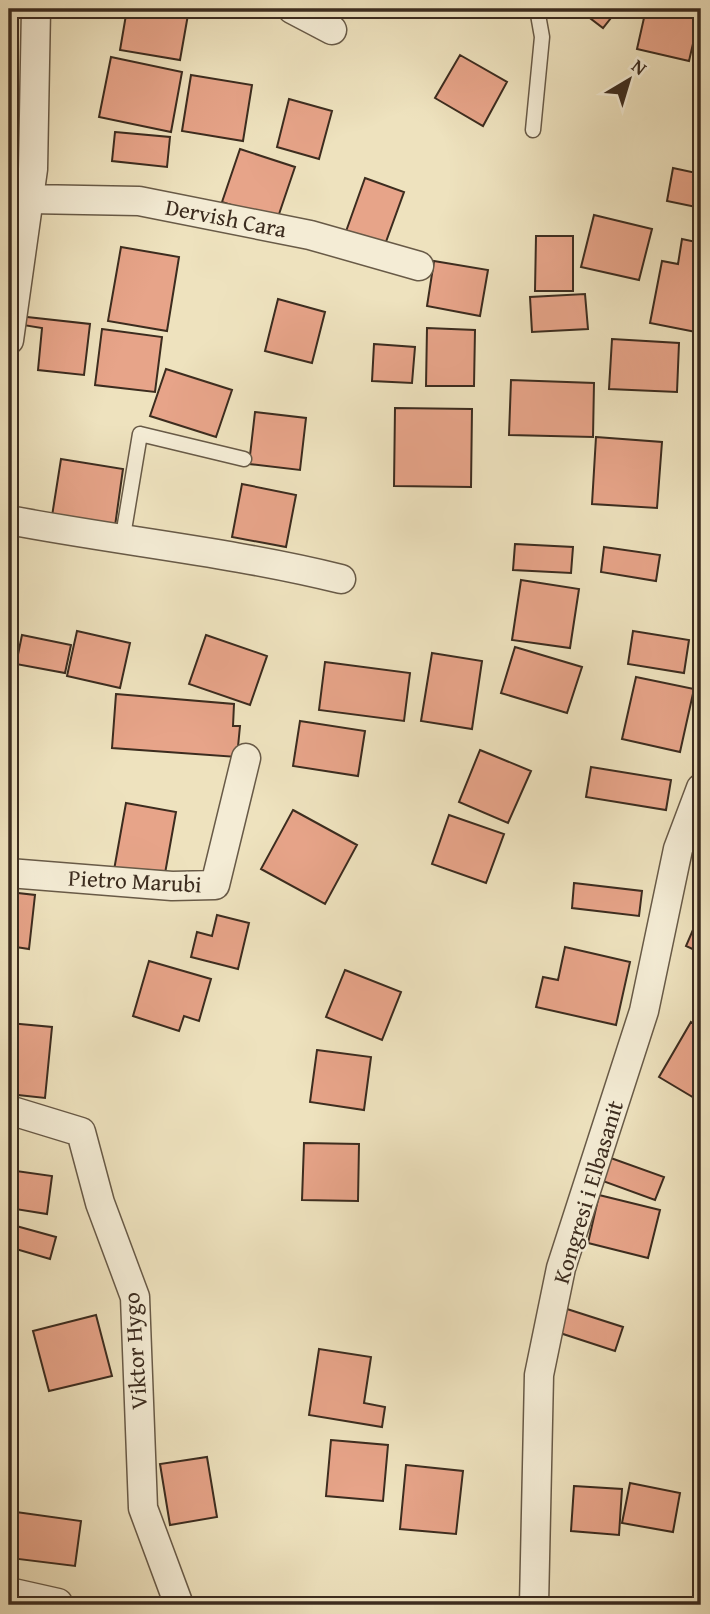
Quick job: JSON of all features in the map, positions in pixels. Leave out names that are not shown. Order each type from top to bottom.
[{"type":"street","points":[[9,340],[33,169],[36,9]]},
{"type":"street","points":[[292,9],[332,30]]},
{"type":"street","name":"Dervish Cara","points":[[29,199],[139,201],[310,234],[419,266]]},
{"type":"street","points":[[9,520],[122,542],[271,562],[341,579]]},
{"type":"street","name":"Pietro Marubi","points":[[9,873],[172,886],[215,885],[246,758]]},
{"type":"street","name":"Kongresi i Elbasanit","points":[[534,1605],[539,1375],[561,1268],[644,1011],[678,849],[701,788]]},
{"type":"street","name":"Viktor Hygo","points":[[9,1111],[81,1132],[100,1203],[135,1297],[143,1508],[179,1605]]},
{"type":"street","points":[[9,1592],[58,1603]]},
{"type":"lane","points":[[533,130],[542,37],[537,9]]},
{"type":"lane","points":[[122,542],[140,434],[244,459]]},
{"type":"building","points":[[127,9],[189,9],[180,60],[120,50]]},
{"type":"building","points":[[578,9],[618,9],[603,28]]},
{"type":"building","points":[[646,9],[701,9],[689,61],[637,49]]},
{"type":"building","points":[[460,55],[507,82],[483,126],[435,98]]},
{"type":"building","points":[[111,57],[182,72],[171,132],[99,117]]},
{"type":"building","points":[[191,75],[252,85],[243,141],[182,131]]},
{"type":"building","points":[[289,99],[332,111],[319,159],[277,147]]},
{"type":"building","points":[[115,132],[170,137],[167,167],[112,161]]},
{"type":"building","points":[[240,149],[295,167],[277,220],[222,202]]},
{"type":"building","points":[[673,168],[701,174],[701,208],[667,201]]},
{"type":"building","points":[[365,178],[404,192],[383,250],[344,237]]},
{"type":"building","points":[[594,215],[652,229],[639,280],[581,267]]},
{"type":"building","points":[[536,236],[573,236],[573,291],[535,291]]},
{"type":"building","points":[[682,239],[701,243],[701,333],[650,323],[662,261],[678,264]]},
{"type":"building","points":[[121,247],[179,257],[167,331],[108,321]]},
{"type":"building","points":[[434,261],[488,270],[480,316],[427,306]]},
{"type":"building","points":[[585,294],[588,329],[532,332],[530,297]]},
{"type":"building","points":[[278,299],[325,312],[312,363],[265,351]]},
{"type":"building","points":[[18,316],[90,324],[84,375],[38,370],[42,328],[17,324]]},
{"type":"building","points":[[427,328],[475,330],[474,386],[426,386]]},
{"type":"building","points":[[102,329],[162,337],[155,392],[95,385]]},
{"type":"building","points":[[612,339],[679,343],[677,392],[609,389]]},
{"type":"building","points":[[374,344],[415,347],[412,383],[372,381]]},
{"type":"building","points":[[166,369],[232,390],[216,437],[150,416]]},
{"type":"building","points":[[511,380],[594,383],[593,437],[509,435]]},
{"type":"building","points":[[395,408],[472,409],[471,487],[394,486]]},
{"type":"building","points":[[255,412],[306,418],[300,470],[249,464]]},
{"type":"building","points":[[596,437],[662,442],[657,508],[592,504]]},
{"type":"building","points":[[61,459],[123,469],[115,526],[52,516]]},
{"type":"building","points":[[242,484],[296,495],[286,547],[232,537]]},
{"type":"building","points":[[515,544],[573,547],[571,573],[513,570]]},
{"type":"building","points":[[604,547],[660,555],[656,581],[601,572]]},
{"type":"building","points":[[521,580],[579,589],[570,648],[512,640]]},
{"type":"building","points":[[77,631],[130,643],[120,688],[67,676]]},
{"type":"building","points":[[633,631],[689,640],[684,673],[628,664]]},
{"type":"building","points":[[22,635],[71,645],[65,673],[16,664]]},
{"type":"building","points":[[206,635],[267,656],[250,705],[189,684]]},
{"type":"building","points":[[515,647],[582,667],[567,713],[501,693]]},
{"type":"building","points":[[432,653],[482,661],[472,729],[421,721]]},
{"type":"building","points":[[325,662],[410,673],[404,721],[319,710]]},
{"type":"building","points":[[636,677],[694,689],[680,752],[622,739]]},
{"type":"building","points":[[116,694],[234,704],[233,726],[240,726],[237,757],[112,748]]},
{"type":"building","points":[[300,721],[365,731],[358,776],[293,766]]},
{"type":"building","points":[[480,750],[531,771],[508,823],[459,802]]},
{"type":"building","points":[[591,767],[671,780],[666,810],[586,797]]},
{"type":"building","points":[[126,803],[176,812],[164,879],[114,870]]},
{"type":"building","points":[[293,810],[357,845],[325,904],[261,869]]},
{"type":"building","points":[[449,815],[504,834],[486,883],[432,864]]},
{"type":"building","points":[[574,883],[642,891],[639,916],[572,908]]},
{"type":"building","points":[[9,892],[35,895],[29,949],[9,946]]},
{"type":"building","points":[[217,915],[249,923],[238,969],[191,957],[197,932],[212,936]]},
{"type":"building","points":[[695,925],[701,928],[701,953],[686,946]]},
{"type":"building","points":[[565,947],[630,962],[616,1025],[536,1007],[543,977],[558,980]]},
{"type":"building","points":[[149,961],[211,979],[199,1021],[184,1016],[179,1031],[133,1016]]},
{"type":"building","points":[[345,970],[401,992],[382,1040],[326,1017]]},
{"type":"building","points":[[691,1022],[701,1028],[701,1102],[659,1077]]},
{"type":"building","points":[[9,1023],[52,1027],[45,1098],[9,1094]]},
{"type":"building","points":[[317,1050],[371,1057],[364,1110],[310,1102]]},
{"type":"building","points":[[304,1143],[359,1144],[358,1201],[302,1200]]},
{"type":"building","points":[[608,1157],[664,1177],[655,1200],[600,1180]]},
{"type":"building","points":[[9,1170],[52,1176],[47,1214],[9,1208]]},
{"type":"building","points":[[599,1195],[660,1210],[648,1258],[588,1243]]},
{"type":"building","points":[[9,1224],[56,1237],[50,1259],[9,1247]]},
{"type":"building","points":[[567,1309],[623,1327],[615,1351],[560,1333]]},
{"type":"building","points":[[96,1315],[112,1376],[49,1391],[33,1331]]},
{"type":"building","points":[[319,1349],[371,1357],[364,1403],[385,1407],[382,1427],[309,1415]]},
{"type":"building","points":[[331,1440],[388,1445],[383,1501],[326,1496]]},
{"type":"building","points":[[207,1457],[217,1517],[170,1525],[160,1464]]},
{"type":"building","points":[[406,1465],[463,1471],[456,1534],[400,1529]]},
{"type":"building","points":[[630,1483],[680,1493],[673,1532],[622,1523]]},
{"type":"building","points":[[574,1486],[622,1489],[619,1535],[571,1531]]},
{"type":"building","points":[[16,1512],[81,1521],[75,1566],[10,1558]]}]
